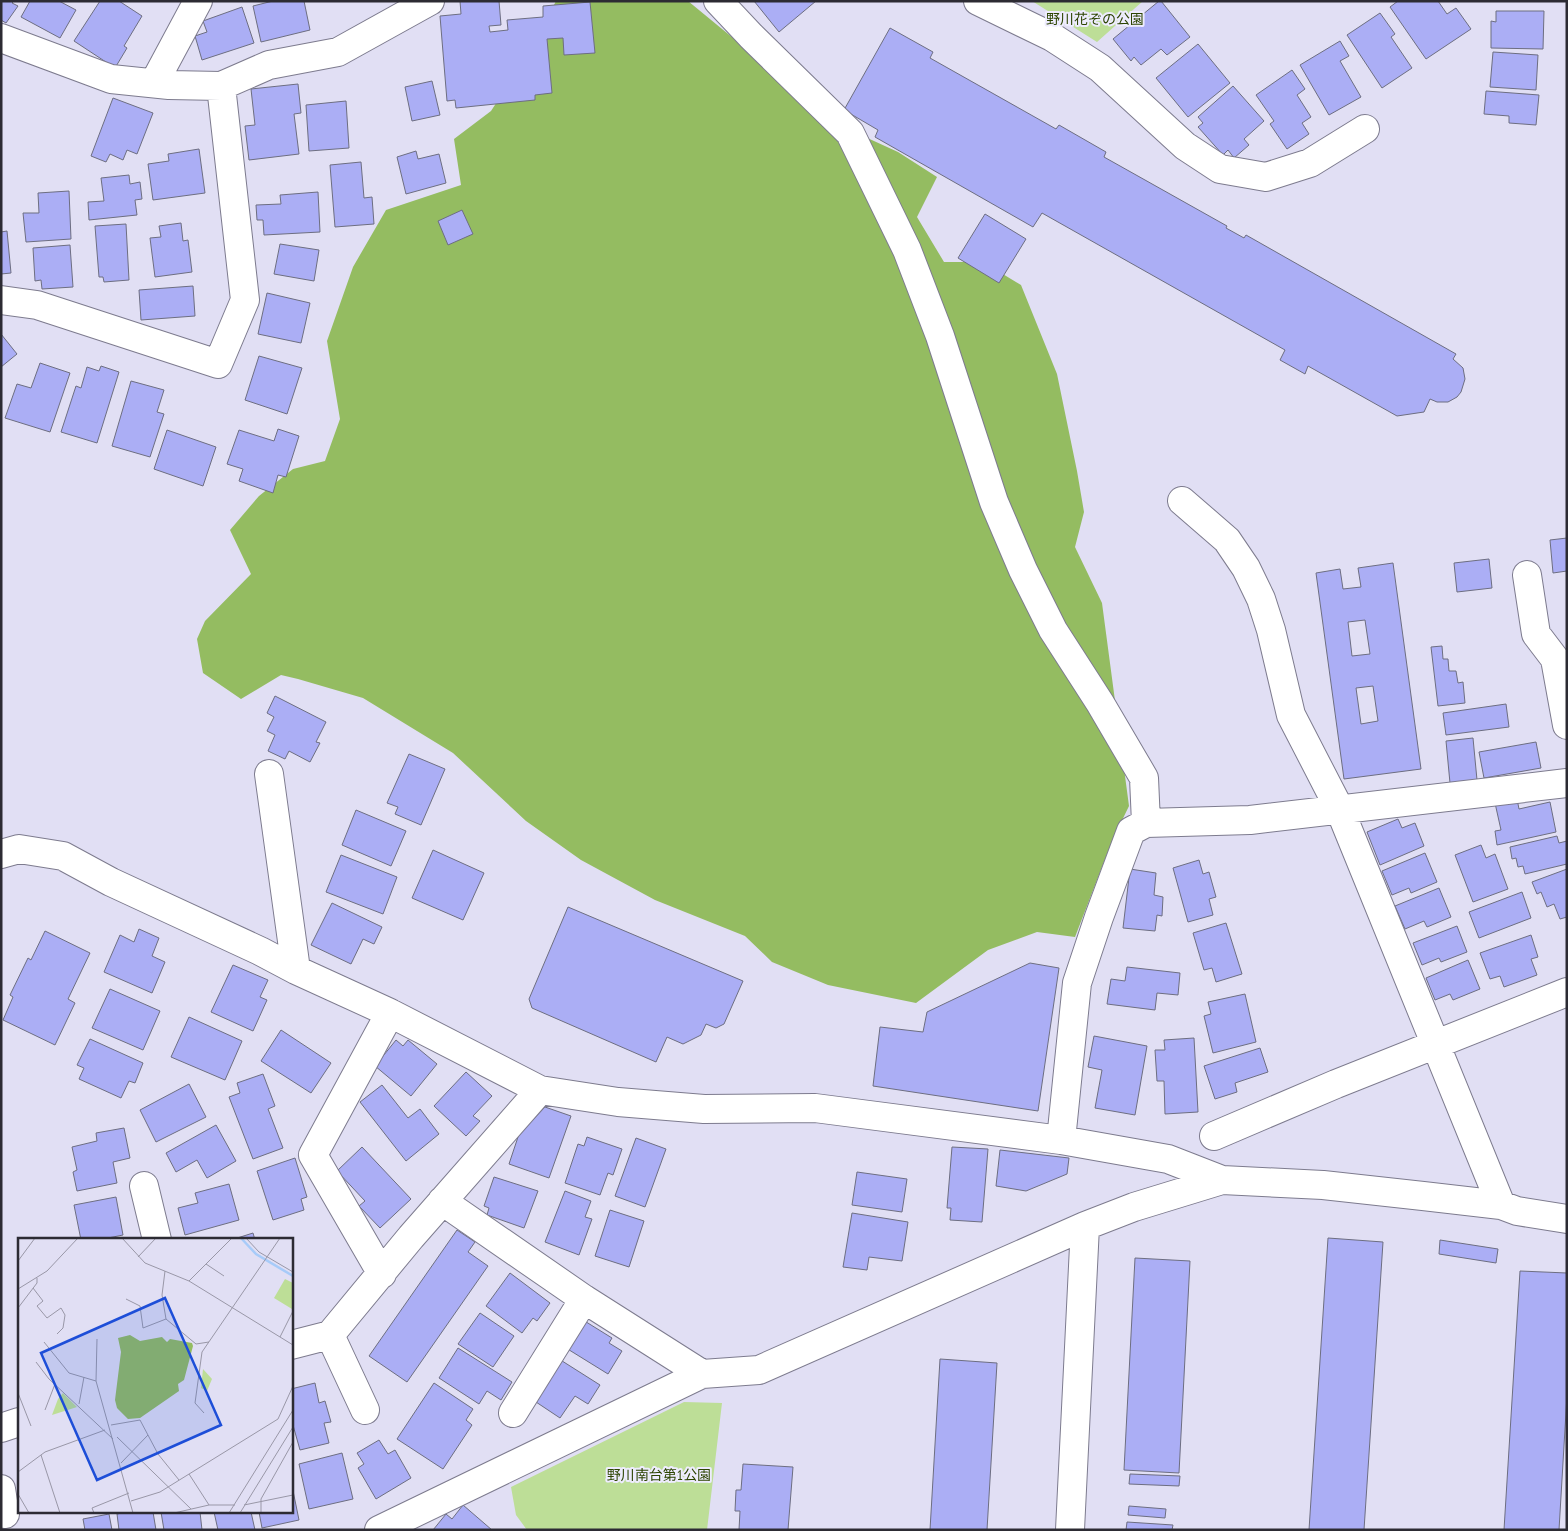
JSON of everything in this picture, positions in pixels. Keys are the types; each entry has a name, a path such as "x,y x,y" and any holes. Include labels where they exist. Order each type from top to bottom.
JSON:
{"street":[{"path":"154,84 198,1"},
{"path":"1,38 111,79 154,84 221,86 269,65 338,52 430,1"},
{"path":"718,1 850,133 907,250 940,336 994,502 1023,570 1053,630 1100,703 1144,778 1146,822"},
{"path":"978,1 1052,38 1100,68 1185,146 1220,169 1266,177 1310,163 1365,129"},
{"path":"1,300 37,305 218,364 245,300 221,86"},
{"path":"1182,501 1227,540 1246,568 1261,599 1272,630 1291,715 1340,810 1501,1205"},
{"path":"1527,575 1536,634 1555,659 1567,725"},
{"path":"269,774 296,970"},
{"path":"1061,1140 1078,983 1099,917 1131,831 1146,822 1250,820 1567,783"},
{"path":"1,854 19,849 63,856 111,882 390,1013 540,1090 618,1102 704,1109 815,1108 1061,1140 1168,1160 1222,1180 1323,1185 1501,1205 1517,1211 1567,1219"},
{"path":"1214,1136 1336,1084 1567,992"},
{"path":"382,1274 313,1155 390,1013"},
{"path":"292,1345 330,1335 442,1201 540,1090"},
{"path":"379,1530 702,1374 759,1370 1085,1226 1134,1207 1222,1180"},
{"path":"144,1186 157,1238"},
{"path":"442,1201 584,1299 702,1374"},
{"path":"1070,1530 1085,1226"},
{"path":"513,1413 584,1299"},
{"path":"330,1335 365,1410"},
{"path":"1,1428 18,1422"}],"green space":[{"path":"556,1 688,1 839,125 898,152 937,177 917,217 944,262 983,262 1021,285 1057,374 1084,512 1075,547 1102,603 1129,806 1112,841 1075,937 1037,932 988,950 916,1003 828,985 772,962 745,936 655,900 581,860 526,821 453,753 363,698 281,675 241,699 203,673 197,639 205,621 251,574 230,530 259,496 293,469 325,461 340,419 327,341 353,267 386,210 461,185 454,139 491,111 531,50"},
{"name":"野川花ぞの公園","path":"1032,1 1143,1 1097,42"},
{"name":"野川南台第1公園","path":"684,1402 722,1403 707,1530 527,1530 516,1515 511,1487"}],"building":[{"path":"1,1 14,1 12,3 18,6 6,23 1,20"},
{"path":"30,1 59,1 76,10 60,38 21,17"},
{"path":"100,1 119,1 142,16 124,46 127,48 115,68 74,41"},
{"path":"273,1 304,1 310,30 261,42 253,6"},
{"path":"460,1 499,1 501,25 489,26 490,32 508,30 507,20 543,17 543,6 590,2 595,53 564,55 563,38 547,39 552,93 535,95 535,100 456,108 455,100 447,101 440,16 461,14"},
{"path":"754,1 816,1 779,32"},
{"path":"1161,1 1190,37 1167,55 1161,49 1141,65 1134,57 1131,61 1113,39"},
{"path":"1398,1 1438,1 1447,14 1456,8 1471,29 1426,59 1390,7"},
{"path":"242,7 254,43 202,60 195,36 207,32 203,21"},
{"path":"1496,11 1544,11 1543,49 1491,48 1491,21 1496,22"},
{"path":"1380,13 1395,34 1391,37 1412,68 1382,88 1347,35"},
{"path":"890,28 933,52 930,58 1056,129 1059,125 1106,152 1104,157 1227,226 1226,228 1244,238 1246,235 1456,354 1453,359 1463,368 1465,379 1461,392 1457,397 1448,402 1437,402 1430,399 1424,412 1397,416 1308,366 1305,374 1280,360 1285,350 1042,213 1033,227 875,137 878,130 844,110"},
{"path":"1340,41 1349,56 1340,61 1361,97 1329,115 1300,65"},
{"path":"1198,44 1230,83 1188,117 1156,78"},
{"path":"1493,52 1538,55 1536,90 1490,87"},
{"path":"1292,70 1305,89 1297,95 1311,117 1302,123 1309,134 1287,149 1270,124 1274,121 1256,95"},
{"path":"432,81 440,115 412,121 405,87"},
{"path":"298,84 301,113 294,114 299,154 249,160 245,126 255,125 251,89"},
{"path":"1233,86 1264,121 1244,139 1249,145 1234,158 1228,150 1223,155 1198,127 1203,123 1198,117"},
{"path":"1486,91 1539,95 1536,125 1509,123 1509,116 1484,114"},
{"path":"113,98 153,113 137,154 127,150 123,160 110,154 106,162 91,156"},
{"path":"346,101 349,148 309,151 306,105"},
{"path":"199,149 205,193 153,200 148,164 169,161 168,154"},
{"path":"416,151 418,159 439,154 446,183 406,194 397,157"},
{"path":"361,162 364,198 372,197 374,224 335,227 330,165"},
{"path":"129,175 130,184 140,182 142,199 135,200 137,215 89,220 88,202 104,201 101,178"},
{"path":"69,191 71,239 26,242 23,213 39,213 38,193"},
{"path":"318,192 320,232 264,235 263,220 257,220 256,205 281,204 280,195"},
{"path":"462,210 473,234 448,245 438,221"},
{"path":"985,214 1026,239 999,283 958,258"},
{"path":"181,223 183,241 188,240 192,272 155,277 150,238 161,237 159,226"},
{"path":"126,224 129,280 104,282 103,277 99,277 95,226"},
{"path":"7,231 11,273 1,274 1,232"},
{"path":"280,244 319,250 314,281 274,274"},
{"path":"70,245 73,287 42,289 41,280 35,281 33,248"},
{"path":"193,286 195,316 141,320 139,290"},
{"path":"267,293 310,303 301,343 258,334"},
{"path":"1,334 17,354 1,367"},
{"path":"259,356 302,368 287,414 245,400"},
{"path":"40,363 70,373 50,432 5,418 17,384 31,388"},
{"path":"101,366 119,372 97,443 61,432 76,386 81,388 87,367 99,371"},
{"path":"131,381 164,390 157,412 164,414 150,457 112,446"},
{"path":"278,429 299,436 286,477 278,475 273,493 239,481 243,469 227,464 239,430 274,441"},
{"path":"167,430 216,447 203,486 154,469"},
{"path":"1567,538 1567,571 1553,573 1550,540"},
{"path":"1489,559 1492,588 1457,592 1454,563"},
{"path":"1393,563 1421,769 1344,779 1316,573 1340,569 1343,589 1361,587 1358,568","holes":["1365,620 1370,654 1352,656 1348,622","1373,686 1378,721 1361,724 1356,688"]},
{"path":"1442,646 1443,659 1448,659 1449,671 1456,671 1458,683 1463,682 1465,703 1438,706 1431,647"},
{"path":"275,696 326,722 316,742 320,743 310,762 289,751 285,759 268,751 275,735 267,731 274,717 267,713"},
{"path":"1506,704 1509,727 1446,735 1443,713"},
{"path":"1473,738 1477,780 1450,783 1446,741"},
{"path":"1536,742 1541,768 1484,778 1479,752"},
{"path":"409,754 445,769 421,825 395,814 398,807 387,803"},
{"path":"1517,799 1519,809 1550,802 1556,832 1497,845 1495,831 1501,830 1495,803"},
{"path":"356,810 406,831 391,866 342,845"},
{"path":"1398,819 1402,828 1415,823 1424,846 1380,865 1367,832"},
{"path":"1557,836 1559,843 1567,841 1567,864 1525,874 1523,866 1518,867 1516,858 1512,859 1510,847"},
{"path":"1481,845 1486,858 1495,854 1508,889 1473,902 1455,855"},
{"path":"433,850 484,873 463,920 412,898"},
{"path":"1425,853 1437,882 1411,893 1409,888 1392,895 1382,871"},
{"path":"341,855 397,877 383,914 326,892"},
{"path":"1199,860 1203,874 1209,872 1216,897 1209,899 1213,915 1188,922 1173,868"},
{"path":"1130,869 1156,873 1154,895 1163,897 1162,916 1157,915 1155,931 1123,928"},
{"path":"1567,869 1567,917 1560,919 1554,904 1547,907 1541,892 1537,894 1532,882"},
{"path":"1439,888 1451,917 1427,927 1424,921 1405,929 1395,906"},
{"path":"1522,892 1531,918 1479,938 1469,912"},
{"path":"332,903 382,927 374,944 363,939 351,964 311,945"},
{"path":"568,907 743,981 724,1024 716,1028 706,1024 701,1035 683,1044 667,1037 656,1062 532,1008 529,999"},
{"path":"1226,923 1242,974 1216,982 1212,968 1204,970 1193,933"},
{"path":"1457,926 1467,952 1441,962 1439,958 1422,965 1413,943"},
{"path":"139,929 159,938 152,956 165,962 152,993 104,972 120,935 134,942"},
{"path":"45,931 90,953 68,999 75,1003 55,1045 3,1020 13,997 10,995 28,958 31,960"},
{"path":"1531,935 1538,957 1531,959 1537,975 1504,987 1500,976 1490,979 1480,953"},
{"path":"1468,960 1480,989 1453,1000 1450,994 1435,1000 1426,978"},
{"path":"1030,963 1059,968 1038,1111 873,1086 880,1027 923,1032 927,1012"},
{"path":"233,965 268,980 260,997 267,1000 253,1031 211,1012"},
{"path":"1127,967 1180,973 1178,995 1157,993 1155,1010 1107,1004 1111,979 1125,981"},
{"path":"110,989 160,1011 143,1050 92,1028"},
{"path":"1245,994 1256,1042 1213,1053 1204,1016 1211,1014 1208,1002"},
{"path":"189,1017 242,1041 225,1080 171,1057"},
{"path":"281,1030 331,1063 311,1093 261,1061"},
{"path":"1094,1036 1147,1046 1135,1115 1095,1108 1102,1070 1088,1067"},
{"path":"1194,1038 1198,1112 1165,1114 1164,1081 1157,1081 1155,1050 1165,1050 1164,1040"},
{"path":"90,1039 143,1063 135,1083 129,1081 121,1098 79,1079 84,1068 77,1065"},
{"path":"396,1040 403,1046 408,1040 437,1064 411,1096 375,1066"},
{"path":"1260,1048 1268,1072 1235,1083 1237,1092 1215,1099 1204,1066"},
{"path":"466,1072 492,1096 473,1116 480,1121 466,1136 434,1106"},
{"path":"263,1074 275,1106 268,1109 283,1148 253,1159 229,1097 240,1093 237,1083"},
{"path":"189,1084 206,1117 156,1142 140,1110"},
{"path":"382,1085 408,1118 420,1109 439,1134 406,1161 360,1102"},
{"path":"545,1107 571,1116 549,1178 509,1164 519,1134"},
{"path":"216,1125 236,1161 207,1178 197,1160 176,1172 166,1153"},
{"path":"124,1128 130,1158 113,1162 117,1183 77,1191 73,1172 77,1170 72,1147 97,1141 96,1133"},
{"path":"587,1137 622,1149 613,1175 608,1173 600,1195 565,1183 578,1144 584,1146"},
{"path":"636,1138 666,1149 645,1207 615,1196"},
{"path":"362,1147 411,1199 380,1228 359,1206 365,1201 337,1171"},
{"path":"952,1147 988,1149 982,1222 950,1220 951,1208 947,1208"},
{"path":"1000,1150 1069,1158 1067,1174 1026,1191 996,1186"},
{"path":"295,1158 307,1197 301,1199 304,1210 273,1220 257,1171"},
{"path":"857,1172 907,1179 902,1212 852,1205"},
{"path":"494,1177 538,1191 524,1228 487,1215 489,1208 484,1206"},
{"path":"229,1184 239,1220 185,1235 178,1208 198,1203 195,1193"},
{"path":"565,1191 591,1201 585,1217 592,1219 579,1255 545,1242"},
{"path":"116,1197 123,1235 108,1238 81,1238 74,1205"},
{"path":"610,1210 644,1221 629,1267 595,1256"},
{"path":"852,1213 908,1222 902,1261 869,1257 867,1270 843,1267"},
{"path":"457,1230 475,1242 468,1252 488,1266 407,1382 369,1356"},
{"path":"253,1233 254,1238 237,1238"},
{"path":"1328,1238 1383,1242 1364,1530 1309,1530"},
{"path":"1440,1240 1498,1249 1496,1263 1439,1254"},
{"path":"1135,1258 1190,1261 1179,1473 1124,1470"},
{"path":"1520,1271 1567,1273 1567,1395 1559,1530 1504,1530"},
{"path":"510,1273 550,1303 537,1321 533,1318 522,1333 486,1306"},
{"path":"480,1313 514,1336 493,1367 458,1344"},
{"path":"583,1320 612,1338 609,1343 622,1351 608,1374 566,1348"},
{"path":"458,1348 512,1382 501,1400 487,1391 479,1404 439,1378"},
{"path":"559,1359 600,1385 588,1404 575,1396 560,1418 533,1400"},
{"path":"940,1359 997,1363 987,1530 930,1530"},
{"path":"315,1383 319,1403 325,1401 331,1422 324,1423 329,1443 300,1450 292,1422 292,1389"},
{"path":"434,1383 473,1409 466,1420 472,1425 443,1469 397,1439"},
{"path":"379,1440 388,1454 395,1450 411,1478 376,1499 358,1468 364,1464 357,1453"},
{"path":"342,1453 353,1499 309,1509 299,1464"},
{"path":"743,1464 793,1467 788,1530 739,1530 740,1511 735,1511 736,1490 741,1490"},
{"path":"1130,1474 1180,1476 1179,1486 1129,1484"},
{"path":"292,1486 299,1520 262,1528 259,1514 292,1514"},
{"path":"463,1505 492,1530 433,1530 446,1514 452,1519"},
{"path":"1129,1506 1166,1509 1165,1518 1128,1515"},
{"path":"109,1514 112,1530 85,1530 83,1519"},
{"path":"117,1514 153,1514 156,1530 119,1530"},
{"path":"161,1514 200,1514 202,1530 164,1530"},
{"path":"214,1514 251,1514 255,1530 218,1530"},
{"path":"1127,1522 1173,1525 1172,1530 1126,1530"}]}
